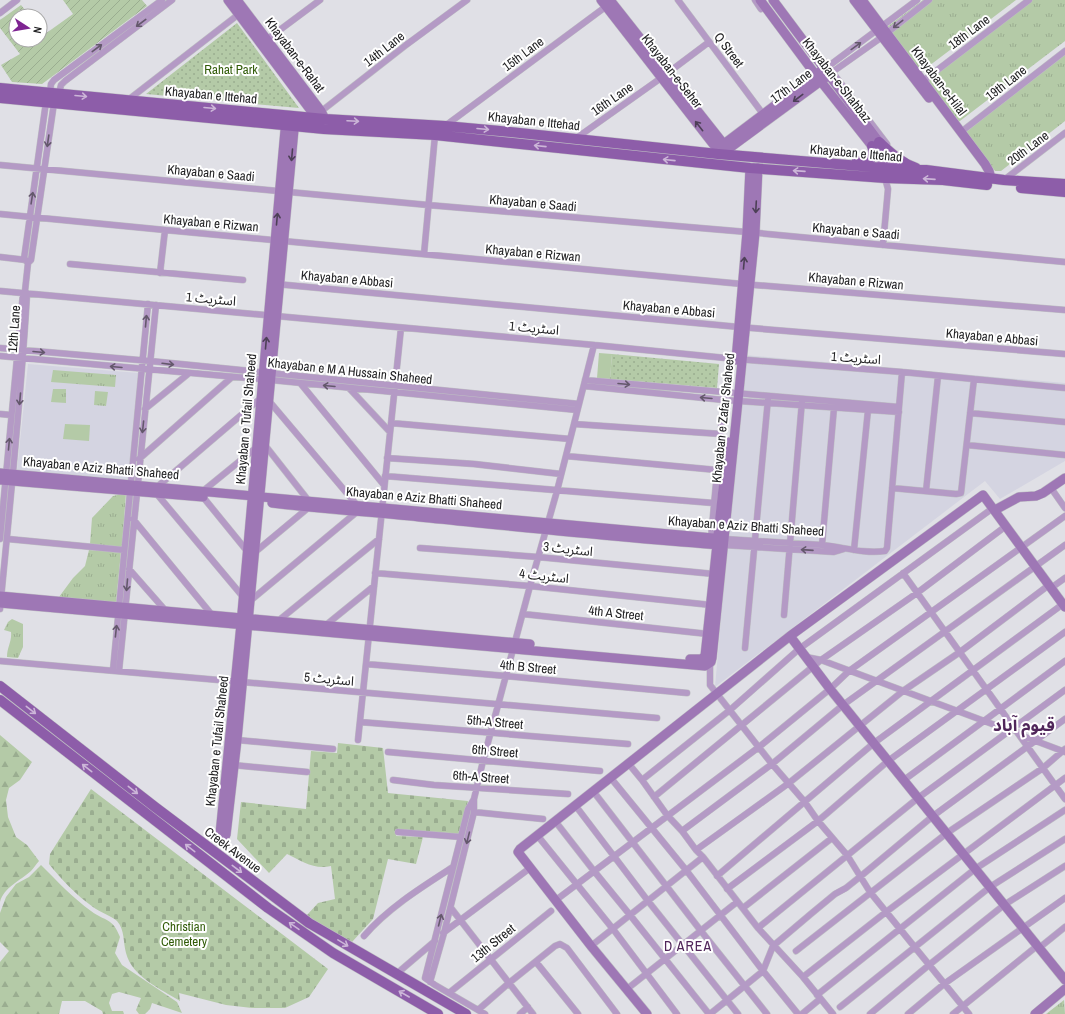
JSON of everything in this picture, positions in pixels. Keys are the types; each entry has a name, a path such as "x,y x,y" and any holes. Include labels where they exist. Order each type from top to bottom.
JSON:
{"main road":[{"name":"Khayaban e Ittehad","path":"0,88 52,98 291,121 320,120 445,126 575,139 724,150 892,170 943,180 1065,192"},
{"name":"Khayaban e Ittehad","path":"0,98 128,100 291,121"},
{"name":"Khayaban e Ittehad","path":"320,120 435,135 754,168 892,170"},
{"path":"842,165 849,160 866,162 871,159 875,147"},
{"path":"875,147 892,170 907,165 926,170 987,178 1065,184"},
{"name":"Creek Avenue","path":"0,686 155,807 309,923 466,1014"},
{"name":"Creek Avenue","path":"0,700 268,908 333,953 438,1014"}],"street":[{"path":"0,13 17,0"},
{"name":"12th Lane","path":"28,262 37,217 44,168 52,98 51,84 54,80 162,0"},
{"name":"12th Lane","path":"0,601 8,539 6,477 21,350 28,262 29,216 36,168 52,98 65,81 172,0"},
{"path":"228,0 264,42 320,120"},
{"name":"Khayaban-e-Rahat","path":"237,0 264,42"},
{"path":"264,42 320,0"},
{"name":"14th Lane","path":"320,120 406,45 467,0"},
{"name":"Q Street","path":"678,0 763,114"},
{"path":"754,0 816,79"},
{"name":"Khayaban-e-Shahbaz","path":"760,0 816,79 875,147 892,170"},
{"name":"Khayaban-e-Shahbaz","path":"773,0 829,71 875,147"},
{"path":"778,0 829,71 892,170 888,188 883,245"},
{"path":"854,0 882,32 978,163 987,178"},
{"name":"Khayaban-e-Hilal","path":"862,0 882,32 923,81 987,167 987,178"},
{"name":"17th Lane","path":"882,32 917,0"},
{"name":"17th Lane","path":"724,150 724,143 763,114 829,71 929,0"},
{"name":"18th Lane","path":"923,81 1029,0"},
{"name":"Khayaban-e-Seher","path":"609,2 713,144 724,150"},
{"name":"15th Lane","path":"445,126 609,2"},
{"path":"128,100 239,14"},
{"name":"16th Lane","path":"575,139 709,42"},
{"name":"19th Lane","path":"961,132 1065,51"},
{"name":"17th Lane","path":"724,150 816,79"},
{"name":"Khayaban e Tufail Shaheed","path":"239,682 237,740 226,835 223,836 220,834 239,682 291,121"},
{"name":"20th Lane","path":"1004,180 1065,133"},
{"path":"424,254 435,135"},
{"name":"Khayaban e Saadi","path":"0,165 1065,262"},
{"name":"Khayaban e Zafar Shaheed","path":"719,541 731,397 739,357 742,329 751,233 754,168"},
{"path":"888,188 892,170"},
{"name":"Khayaban e Rizwan","path":"0,214 746,284 1065,310"},
{"path":"160,273 165,230"},
{"path":"0,257 28,262"},
{"path":"70,264 243,280"},
{"name":"Khayaban e Abbasi","path":"276,285 742,329 1065,354"},
{"name":"اسٹریٹ 1","path":"0,291 25,292 401,328 739,357 1065,388"},
{"path":"122,610 129,569 134,519 133,488 148,304"},
{"path":"116,670 122,610 124,550 133,488 139,459 156,305"},
{"path":"358,740 401,328"},
{"path":"430,982 444,933 474,812 474,799 483,761 557,491 594,345"},
{"name":"Khayaban e M A Hussain Shaheed","path":"0,348 150,361 267,377 578,407"},
{"name":"Khayaban e M A Hussain Shaheed","path":"0,356 188,374 232,377 267,377 301,384 349,388 394,389"},
{"name":"12th Lane","path":"0,538 11,415 20,358"},
{"path":"902,372 892,488 956,494 961,493 974,379"},
{"path":"145,409 188,374"},
{"path":"926,491 938,376"},
{"path":"139,459 232,377"},
{"path":"301,384 384,485"},
{"path":"584,384 899,410"},
{"path":"349,388 390,432"},
{"path":"0,601 122,610 706,662 712,658 719,541 713,503 721,434 731,397"},
{"path":"265,399 357,508 247,600 157,490 265,399"},
{"path":"745,648 768,399"},
{"path":"802,402 834,408 899,410"},
{"path":"784,615 802,402"},
{"path":"822,545 834,408"},
{"path":"854,550 868,410"},
{"path":"970,413 1065,422"},
{"path":"0,414 11,415"},
{"path":"391,423 570,439"},
{"path":"574,424 721,434"},
{"path":"260,445 308,504 250,552 203,494 260,445"},
{"path":"967,445 1065,455"},
{"path":"566,456 717,470"},
{"path":"387,458 474,464 561,474"},
{"path":"385,476 713,503"},
{"name":"Khayaban e Aziz Bhatti Shaheed","path":"6,477 256,498 719,541 755,547 822,545 835,546 845,549 883,552 887,548 892,488"},
{"path":"642,780 903,573 994,509 1019,497 1036,496 1065,478"},
{"path":"1051,488 1065,508"},
{"path":"647,1014 591,946 518,852 610,777 790,636 983,495 1064,605 874,743 717,876"},
{"path":"556,900 759,747 830,689 849,671 1065,516"},
{"path":"134,519 212,615"},
{"path":"654,797 812,666 917,593 1006,526"},
{"path":"8,539 124,550"},
{"path":"278,620 379,539"},
{"name":"Khayaban e Aziz Bhatti Shaheed","path":"719,541 756,540 834,552 845,549"},
{"path":"719,541 705,656 710,685 772,764 847,855 870,892 969,1014"},
{"path":"682,831 772,764 843,705 1065,545"},
{"name":"اسٹریٹ 3","path":"420,548 538,557 714,574"},
{"path":"129,569 165,610"},
{"name":"اسٹریٹ 4","path":"375,573 530,586 711,604"},
{"path":"903,573 1001,708 1012,729"},
{"path":"696,850 789,783 903,691 1065,578"},
{"path":"326,625 374,586"},
{"path":"122,610 165,610 212,615 245,621 278,620 326,625 369,632"},
{"name":"4th A Street","path":"523,614 708,634"},
{"path":"727,889 818,821 888,761 1065,632"},
{"path":"790,636 830,689 1065,980"},
{"path":"796,951 947,833 1043,768 1064,750 1019,734 1012,729 956,711 802,653"},
{"name":"اسٹریٹ 5","path":"0,661 657,718"},
{"path":"904,780 1065,661"},
{"name":"4th B Street","path":"366,664 687,693"},
{"path":"758,928 918,798 1065,690"},
{"path":"555,821 594,872 710,1014 763,972 773,946 933,816 1065,719"},
{"name":"5th-A Street","path":"360,722 628,744"},
{"path":"1019,734 1065,799"},
{"path":"237,740 333,749"},
{"name":"6th Street","path":"388,752 600,771"},
{"path":"628,763 642,780 667,816 682,831 758,928 803,977 833,1014"},
{"path":"233,765 307,772"},
{"path":"610,777 686,870 763,972 798,1014"},
{"path":"803,977 886,912 1065,778"},
{"name":"6th-A Street","path":"393,780 477,788 568,794"},
{"path":"593,791 701,931 768,1014"},
{"path":"474,799 468,809 425,976 426,980 485,1014"},
{"path":"575,805 613,857 738,1014"},
{"path":"802,1014 819,997 899,928 975,869 1065,810"},
{"path":"474,812 543,818"},
{"path":"398,832 461,837"},
{"path":"537,835 613,929 677,1014"},
{"path":"743,908 832,838"},
{"path":"840,1007 990,887 1065,839"},
{"path":"591,946 703,857"},
{"path":"870,1014 1004,905 1065,866"},
{"path":"364,936 373,925 392,909 434,879 454,867"},
{"path":"401,970 460,920 530,868"},
{"path":"908,1014 944,984 1065,898"},
{"path":"627,989 737,902"},
{"path":"450,908 533,1014"},
{"name":"13th Street","path":"449,993 551,911"},
{"path":"953,1014 1065,927"},
{"path":"478,1010 509,983 555,946 560,944 567,948 617,1014"},
{"path":"536,962 578,1014"},
{"path":"1035,1014 1065,989"},
{"path":"520,1014 528,1007"}],"shaded area":[{"path":"744,355 1065,383 1065,461 1000,499 985,481 715,687"},
{"path":"28,364 139,373 128,481 17,470"}],"green space":[{"path":"63,0 142,0 147,6 42,84 12,82 1,65 20,54 15,48 48,48 48,32 73,14"},
{"path":"923,0 1016,0 921,72 887,27"},
{"path":"1030,0 1065,0 1065,41 956,124 922,79"},
{"path":"8,14 8,38 0,28 0,20"},
{"name":"Rahat Park","path":"237,23 299,108 146,94"},
{"path":"1065,53 1065,121 1001,171 995,171 966,132"},
{"path":"599,353 612,354 610,379 597,378"},
{"path":"612,354 719,364 717,388 610,379"},
{"path":"53,370 116,375 115,387 51,382"},
{"path":"53,389 66,389 66,403 51,402"},
{"path":"95,391 108,392 106,406 94,405"},
{"path":"65,424 90,425 89,441 63,439"},
{"path":"126,493 122,547 90,544 92,518 113,496"},
{"path":"89,550 121,552 116,603 59,597 73,578 85,566"},
{"path":"12,619 23,624 23,647 18,658 7,657 11,632 4,630 8,622"},
{"path":"0,735 32,762 20,780 9,788 6,800 8,817 16,837 27,845 39,861 31,871 5,892 0,902"},
{"path":"338,743 383,748 388,793 468,801 459,835 397,831 396,836 423,837 416,864 388,859 373,919 352,942 334,935 307,915 318,903 335,899 331,866 314,866 287,854 269,873 237,839 241,802 306,809 311,751 337,753"},
{"name":"Christian Cemetery","path":"91,789 328,969 309,997 285,1008 252,1008 226,1005 179,993 180,1001 148,982 141,976 129,961 126,953 123,932 117,921 96,909 81,897 49,864 50,854"},
{"path":"41,865 84,906 114,926 120,937 115,953 122,965 177,1002 182,1013 152,1003 150,1009 145,1014 139,1014 136,1010 141,998 119,992 112,994 109,1003 112,1011 123,1011 124,1014 103,1014 102,1011 85,1001 62,1001 59,1014 0,1014 0,962 9,951 0,942 0,913 6,897 16,884 29,877"},
{"path":"1064,1000 1065,1014 1046,1014"}],"district":[{"name":"قیوم آباد","path":"1024,724"},
{"name":"D AREA","path":"688,946"}]}
